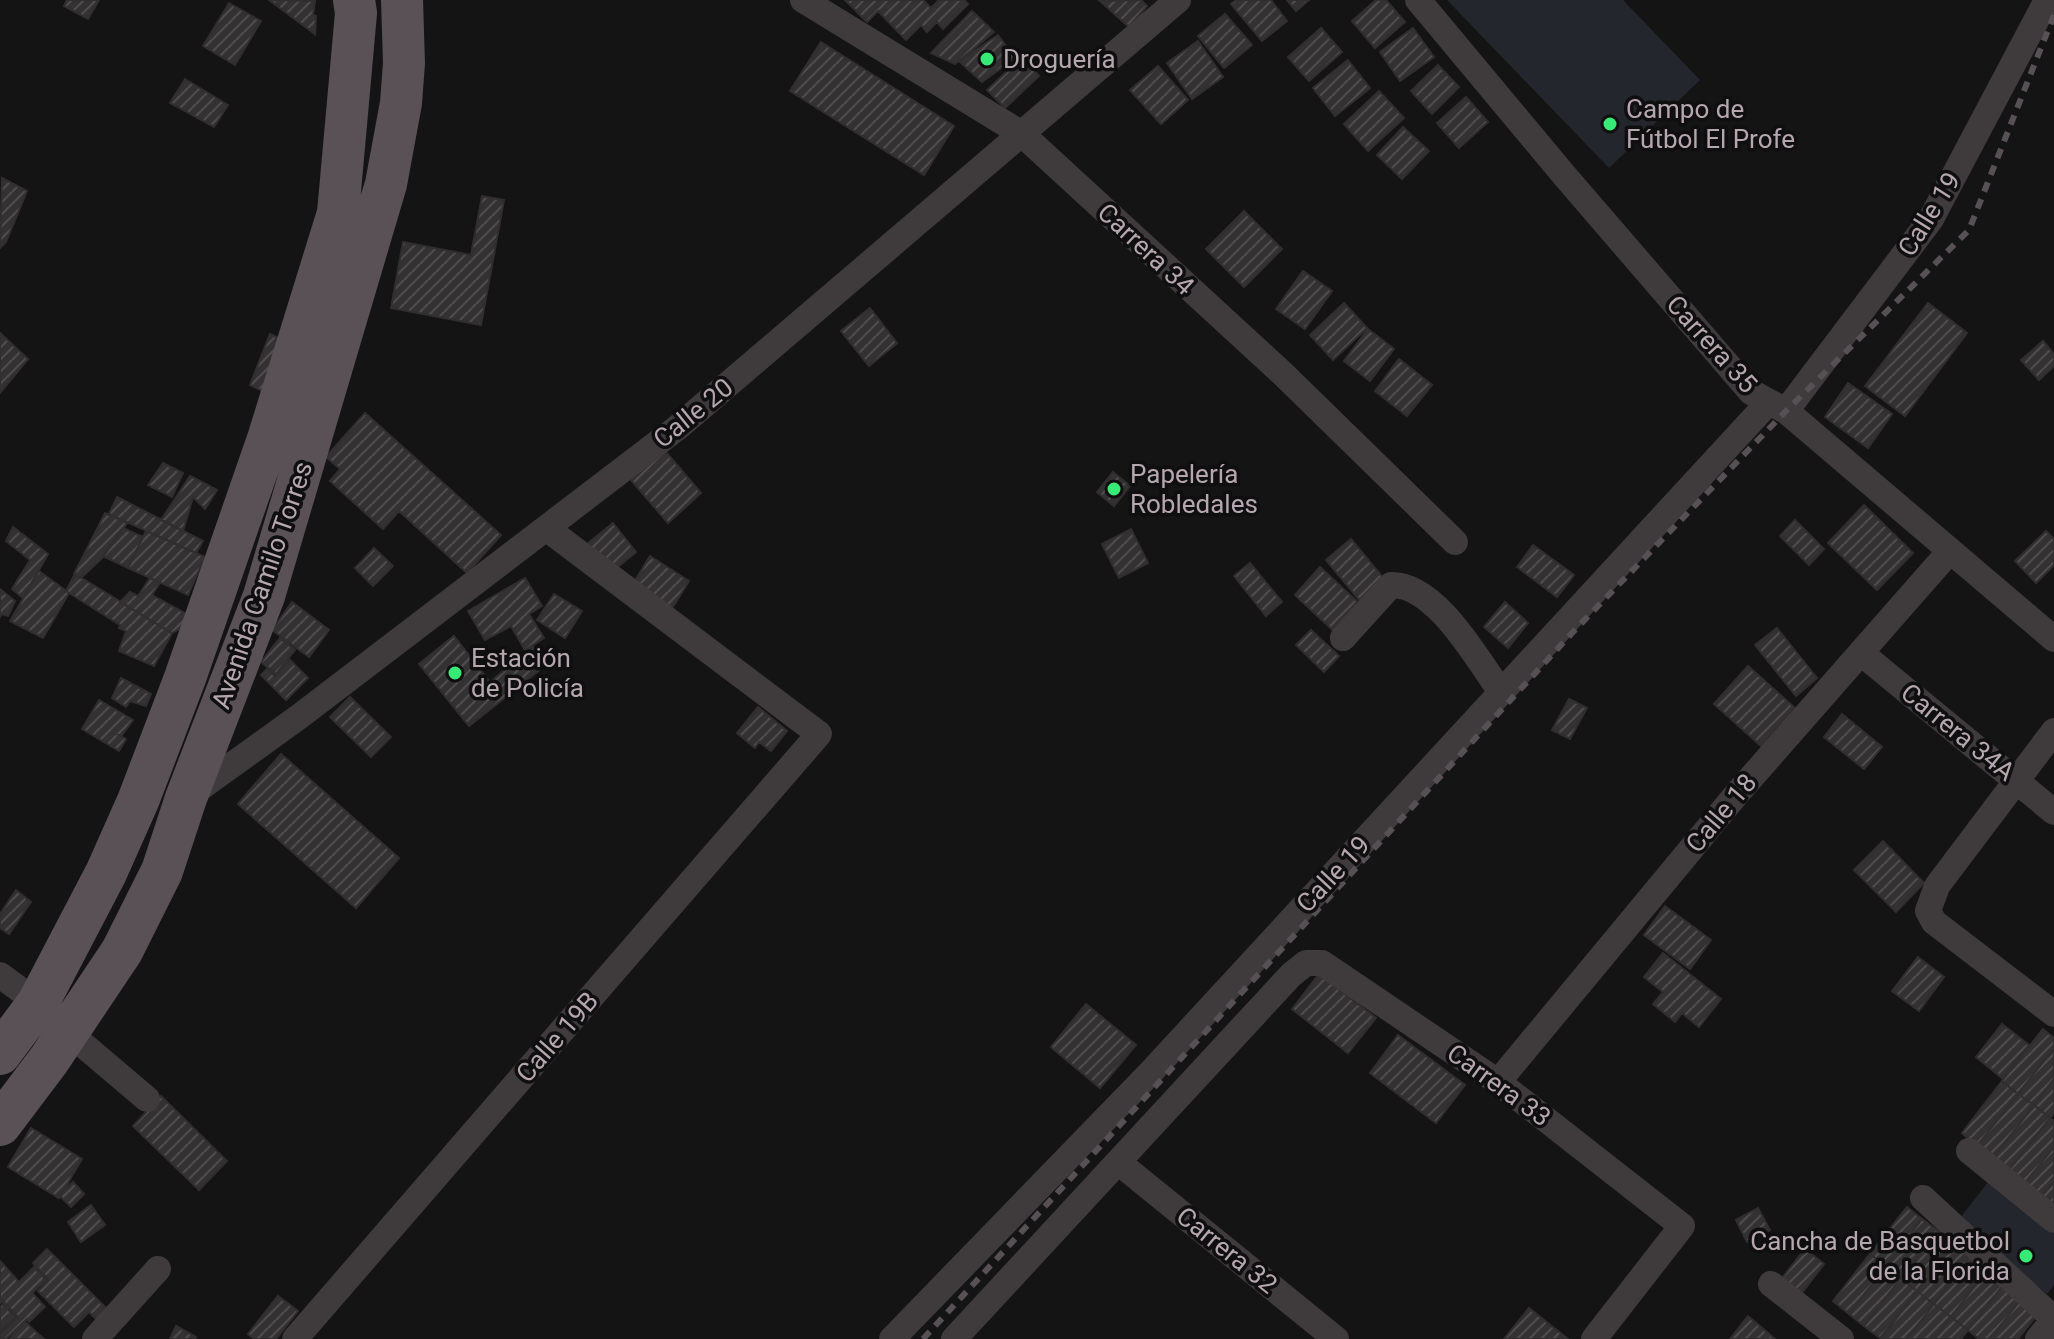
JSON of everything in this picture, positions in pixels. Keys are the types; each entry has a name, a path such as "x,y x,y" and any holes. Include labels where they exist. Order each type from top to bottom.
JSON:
{"main road":[{"name":"Avenida Camilo Torres","path":"0,1054 38,1003 106,873 138,801 185,678 272,424 338,213 356,13 354,0"},
{"name":"Avenida Camilo Torres","path":"0,1125 122,951 162,871 186,798 264,596 386,184 401,103 404,63 402,0"}],"street":[{"name":"Carrera 34","path":"803,0 1022,134 1282,373 1455,542"},
{"path":"836,0 852,14 853,19 848,27"},
{"name":"Calle 20","path":"186,798 300,716 677,428 1178,0"},
{"name":"Carrera 35","path":"1418,0 1751,392 1777,407 2054,639"},
{"name":"Calle 19","path":"892,1339 1151,1072 1501,692 1777,407 1931,219 2047,0"},
{"name":"Calle 19B","path":"295,1339 819,734 546,528"},
{"name":"Calle 18","path":"1498,1082 1735,796 1950,551"},
{"path":"1343,638 1391,585 1413,588 1455,627 1501,692"},
{"name":"Carrera 34A","path":"1861,653 2054,812"},
{"path":"2054,731 1937,886 1928,911 1934,922 2054,1014"},
{"name":"Carrera 33","path":"1118,1162 1291,975 1306,963 1322,963 1498,1082 1682,1226 1594,1339"},
{"path":"0,975 38,1003"},
{"path":"68,1032 147,1099"},
{"path":"1969,1151 2054,1220"},
{"path":"954,1339 1118,1162"},
{"name":"Carrera 32","path":"1118,1162 1336,1339"},
{"path":"1923,1198 2054,1319 2038,1339"},
{"path":"95,1339 158,1269"},
{"path":"1771,1284 1841,1339"}],"shaded area":[{"name":"Campo de Fútbol El Profe","path":"1447,0 1623,0 1700,80 1609,168"},
{"name":"Cancha de Basquetbol de la Florida","path":"1992,1177 2054,1227 2054,1285 2047,1294 1957,1222"}],"building":[{"path":"67,0 99,0 88,19 64,6"},
{"path":"269,0 315,1 315,34"},
{"path":"845,0 923,0 931,8 939,0 964,0 968,4 943,29 937,22 927,32 921,25 906,40 878,11 867,22"},
{"path":"1141,0 1147,6 1129,27 1100,1"},
{"path":"1236,0 1271,0 1287,21 1262,41 1231,4"},
{"path":"1287,0 1309,0 1296,11"},
{"path":"1376,0 1386,0 1405,22 1375,48 1352,21"},
{"path":"229,3 261,21 235,65 203,46"},
{"path":"972,11 994,32 955,64 931,53"},
{"path":"1225,14 1252,45 1224,68 1198,36"},
{"path":"1321,28 1342,52 1309,81 1288,57"},
{"path":"1413,28 1434,57 1400,81 1380,52"},
{"name":"Droguería","path":"998,35 1015,58 982,82 959,61"},
{"path":"1198,41 1223,77 1192,99 1167,63"},
{"path":"821,42 954,126 924,175 790,91"},
{"path":"1022,57 1039,76 1005,108 987,90"},
{"path":"1348,60 1370,88 1335,116 1313,88"},
{"path":"1438,65 1459,87 1432,114 1411,91"},
{"path":"1158,66 1188,100 1161,124 1130,90"},
{"path":"185,79 228,105 214,127 170,103"},
{"path":"1379,91 1404,118 1368,151 1344,124"},
{"path":"1466,97 1488,122 1459,148 1437,123"},
{"path":"1403,127 1429,151 1402,179 1377,155"},
{"path":"2,178 27,191 6,242 0,248"},
{"path":"482,196 504,200 481,325 391,308 403,242 471,255"},
{"path":"1244,211 1282,249 1244,287 1206,249"},
{"path":"1303,271 1332,291 1305,329 1276,309"},
{"path":"1344,303 1367,328 1333,360 1310,335"},
{"path":"1928,303 1967,333 1905,416 1865,386"},
{"path":"870,308 897,343 869,366 841,331"},
{"path":"1368,329 1394,349 1370,381 1344,361"},
{"path":"0,333 28,359 0,393"},
{"path":"270,334 292,345 272,396 250,385"},
{"path":"2043,341 2054,354 2054,366 2039,380 2021,360"},
{"path":"1399,359 1432,385 1407,416 1375,391"},
{"path":"1848,383 1892,414 1868,448 1825,417"},
{"path":"365,413 501,535 467,573 399,511 383,529 330,481 340,469 326,457"},
{"path":"665,451 701,493 668,523 631,480"},
{"path":"163,463 183,473 172,497 148,485"},
{"name":"Papelería Robledales","path":"1113,472 1130,486 1114,506 1097,492"},
{"path":"190,476 217,490 205,509 193,497 183,531 161,520"},
{"path":"117,497 203,541 196,553 109,514"},
{"path":"1864,505 1913,553 1877,590 1828,543"},
{"path":"105,513 127,523 103,557 81,578 74,574"},
{"path":"1795,520 1824,549 1809,565 1780,536"},
{"path":"613,523 636,552 610,573 586,545"},
{"path":"13,527 48,554 23,598 12,589 30,560 6,541"},
{"path":"123,528 143,537 128,568 103,556"},
{"path":"1131,529 1148,563 1119,578 1102,544"},
{"path":"146,531 205,557 188,595 128,568"},
{"path":"2046,531 2054,539 2054,565 2036,583 2015,561"},
{"path":"1351,539 1385,580 1360,601 1326,560"},
{"path":"1533,545 1574,575 1557,597 1517,567"},
{"path":"374,548 393,566 373,586 355,568"},
{"path":"650,556 689,581 671,610 632,586"},
{"path":"1250,563 1282,602 1266,616 1234,576"},
{"path":"1320,567 1363,607 1338,635 1295,595"},
{"path":"39,571 69,593 43,638 10,621"},
{"path":"75,574 172,633 154,666 119,651 126,631 66,591"},
{"path":"150,578 160,583 152,595 188,615 181,628 172,633 120,602 130,592 138,596"},
{"path":"525,578 542,606 529,614 544,638 525,650 511,626 485,640 468,611"},
{"path":"0,589 15,601 8,616 2,614 0,617"},
{"path":"554,594 582,611 565,638 537,620"},
{"path":"292,602 329,630 309,657 272,630"},
{"path":"1505,602 1528,623 1508,648 1484,627"},
{"path":"1777,628 1817,678 1796,696 1755,645"},
{"path":"1311,630 1339,656 1324,672 1296,645"},
{"name":"Estación de Policía","path":"454,636 490,682 533,647 547,664 469,726 419,664"},
{"path":"280,638 295,650 276,674 261,662"},
{"path":"290,660 308,678 286,700 261,675 267,669 275,676"},
{"path":"1748,666 1795,708 1761,746 1714,704"},
{"path":"121,678 151,694 146,706 130,701 126,707 112,698"},
{"path":"350,697 391,737 371,757 330,717"},
{"path":"1569,699 1587,708 1570,739 1552,730"},
{"path":"99,700 133,720 119,735 126,739 119,751 82,729"},
{"path":"758,707 787,731 771,751 759,742 755,748 737,733"},
{"path":"1842,714 1882,747 1864,769 1824,737"},
{"path":"281,754 399,858 356,908 238,804"},
{"path":"1883,841 1924,883 1896,912 1854,870"},
{"path":"16,890 31,902 9,934 0,928 0,914"},
{"path":"1665,906 1711,940 1690,969 1644,935"},
{"path":"1663,953 1721,999 1699,1027 1682,1013 1675,1022 1653,1004 1663,992 1644,977"},
{"path":"1918,957 1944,977 1919,1011 1892,991"},
{"path":"1319,974 1376,1018 1348,1053 1292,1009"},
{"path":"1086,1004 1136,1045 1100,1088 1051,1047"},
{"path":"2002,1024 2029,1045 2002,1078 1976,1057"},
{"path":"2043,1029 2054,1038 2054,1048 2018,1094 2002,1081"},
{"path":"1398,1035 1465,1085 1436,1123 1370,1073"},
{"path":"2054,1048 2054,1079 2034,1105 2018,1094"},
{"path":"2054,1079 2054,1113 2050,1118 2034,1105"},
{"path":"2002,1081 2018,1094 1977,1146 1962,1133"},
{"path":"2018,1094 2034,1105 1993,1158 1977,1146"},
{"path":"161,1096 227,1161 199,1190 133,1126"},
{"path":"2034,1105 2050,1118 2009,1170 1993,1158"},
{"path":"2050,1118 2054,1121 2054,1147 2025,1183 2009,1170"},
{"path":"31,1128 82,1159 59,1198 8,1167"},
{"path":"2054,1147 2054,1181 2042,1196 2025,1183"},
{"path":"2054,1181 2054,1206 2042,1196"},
{"path":"73,1182 84,1194 71,1207 59,1195"},
{"path":"91,1205 105,1225 81,1242 68,1222"},
{"path":"1907,1207 1922,1219 1886,1266 1870,1254"},
{"path":"1758,1208 1770,1230 1747,1242 1736,1220"},
{"path":"1922,1219 1938,1231 1901,1278 1886,1266"},
{"path":"1938,1231 1953,1244 1917,1291 1901,1278"},
{"path":"1953,1244 1970,1257 1934,1304 1917,1291"},
{"path":"47,1249 111,1313 100,1323 89,1312 74,1327 38,1291 49,1280 33,1263"},
{"path":"1805,1249 1824,1264 1801,1294 1782,1278"},
{"path":"1870,1254 1886,1266 1849,1314 1833,1301"},
{"path":"1970,1257 1987,1270 1951,1317 1934,1304"},
{"path":"0,1261 19,1282 34,1267 46,1280 32,1293 45,1307 6,1339 0,1339 0,1334 18,1317 3,1301 0,1303"},
{"path":"1886,1266 1901,1278 1864,1326 1849,1314"},
{"path":"1987,1270 2004,1284 1968,1330 1951,1317"},
{"path":"1901,1278 1917,1291 1880,1338 1864,1326"},
{"path":"2004,1284 2022,1298 1990,1339 1979,1339 1968,1330"},
{"path":"1917,1291 1934,1304 1907,1339 1881,1339"},
{"path":"278,1296 298,1311 276,1339 254,1339 248,1334"},
{"path":"2022,1298 2040,1311 2018,1339 1990,1339"},
{"path":"3,1304 15,1317 0,1331 0,1307"},
{"path":"1934,1304 1951,1317 1933,1339 1907,1339"},
{"path":"1529,1308 1568,1339 1504,1339"},
{"path":"1748,1316 1775,1339 1730,1339"},
{"path":"1951,1317 1968,1330 1961,1339 1933,1339"},
{"path":"25,1322 44,1339 10,1339"},
{"path":"176,1326 196,1337 195,1339 170,1339"}],"railway":[{"path":"923,1339 1573,632 1786,411 1969,230 2054,15"}],"place":[{"name":"Droguería","path":"987,59"},
{"name":"Campo de Fútbol El Profe","path":"1610,124"},
{"name":"Papelería Robledales","path":"1114,489"},
{"name":"Estación de Policía","path":"455,673"},
{"name":"Cancha de Basquetbol de la Florida","path":"2026,1256"}]}
